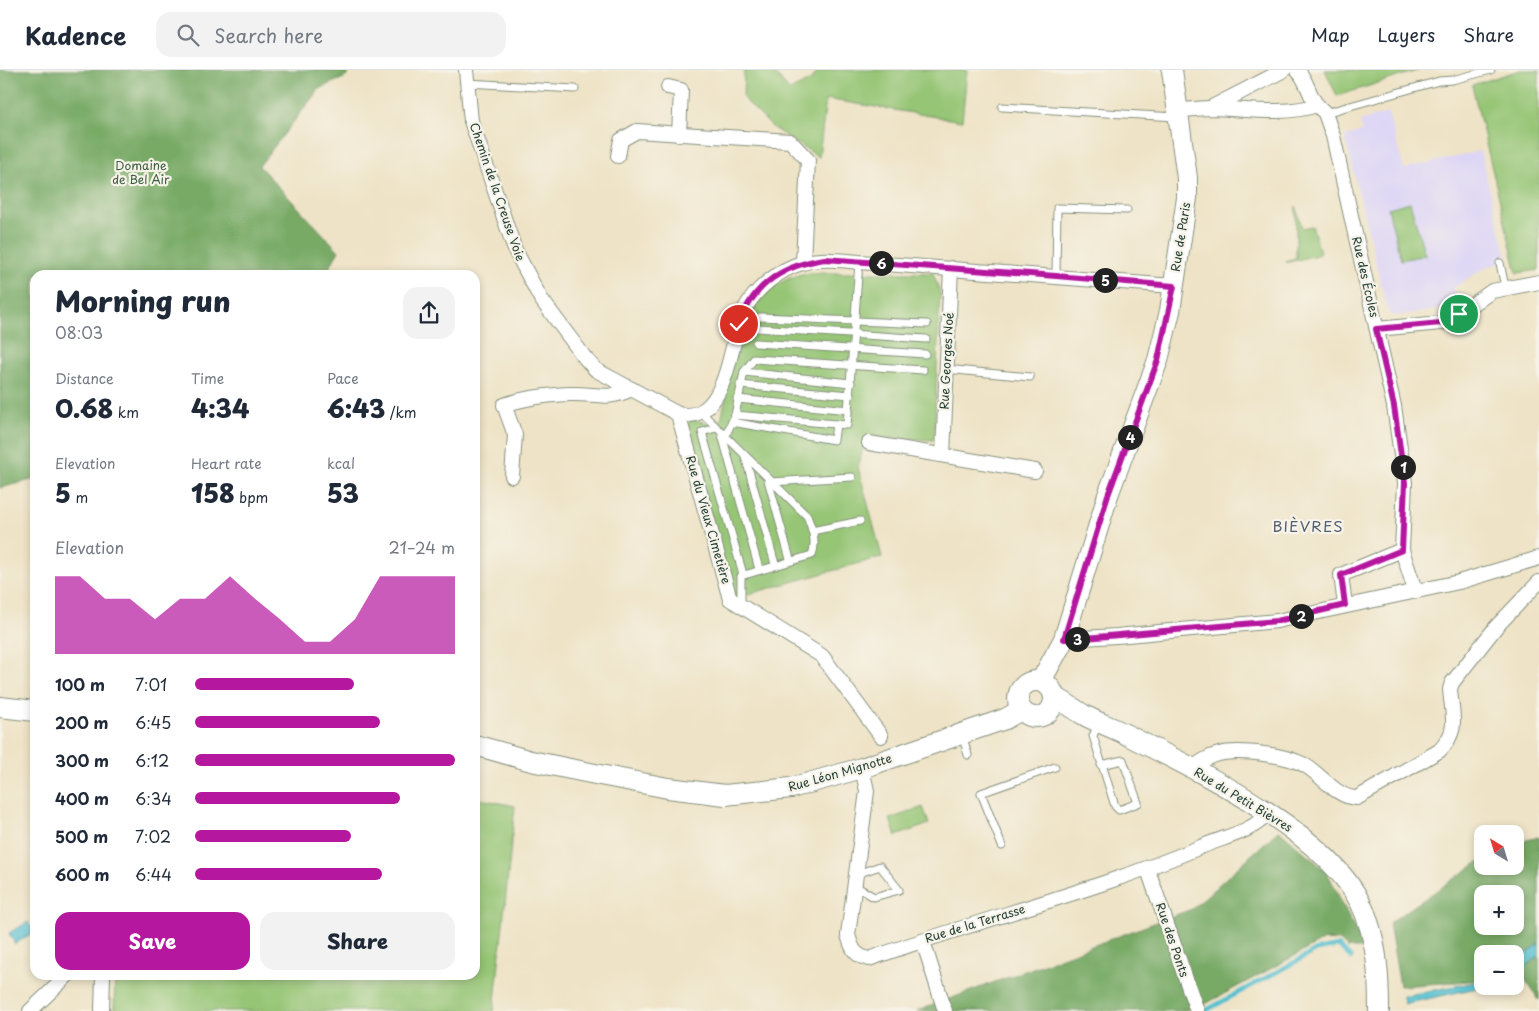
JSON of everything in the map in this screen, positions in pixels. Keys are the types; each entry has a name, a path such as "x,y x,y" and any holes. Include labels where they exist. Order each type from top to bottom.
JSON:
{"street":[{"name":"Rue de Paris","path":"1041,681 1064,639 1108,495 1158,360 1174,286 1187,198 1188,178 1172,70"},
{"path":"1210,108 1284,70"},
{"name":"Rue des Écoles","path":"1298,70 1309,95 1321,109 1333,136 1394,406 1405,483 1402,550"},
{"name":"Chemin de la Creuse Voie","path":"467,76 471,121 521,264 541,299 596,370 678,414"},
{"path":"668,87 681,90 679,135"},
{"path":"1178,114 1210,108 1265,111 1321,109"},
{"path":"618,156 621,140 636,131 790,141 808,160 803,262"},
{"path":"678,414 693,416 713,403 722,386 745,309 754,296 777,275 803,262 825,259 1174,286"},
{"name":"Rue Georges Noé","path":"943,455 945,369 952,268"},
{"path":"1376,329 1441,323 1459,314 1492,291 1504,287 1539,282"},
{"path":"512,476 515,435 504,405 513,402 571,394 616,396 632,389"},
{"name":"Rue du Vieux Cimetière","path":"678,414 730,599 741,604 822,656 882,736"},
{"path":"869,443 1035,471"},
{"path":"1345,605 1341,575 1402,550 1415,590"},
{"path":"1064,639 1277,621 1459,582 1539,558"},
{"path":"1193,769 1198,763 1218,754 1239,753 1290,759 1315,772 1346,798 1357,798 1439,751 1448,742 1454,733 1450,689 1452,683 1496,627 1539,582"},
{"path":"1031,681 1041,681 1050,686 1051,705 1033,717 1021,710 1018,699 1022,688 1031,681"},
{"name":"Rue du Petit Bièvres","path":"1051,705 1092,718 1193,769 1269,813 1306,840 1333,866 1360,902 1374,943 1379,1011"},
{"path":"0,707 30,710"},
{"name":"Rue Léon Mignotte","path":"480,746 531,761 600,775 668,788 725,795 791,788 862,768 1005,719 1021,710"},
{"name":"Rue de la Terrasse","path":"862,768 867,791 848,935 851,945 859,957 870,959 1148,870 1206,845 1243,833 1258,824 1269,813"},
{"name":"Rue des Ponts","path":"1148,870 1196,1007"},
{"path":"923,941 945,1011"},
{"path":"30,1011 63,980"},
{"path":"102,1011 103,980"}],"lane":[{"path":"1321,109 1440,80 1452,80 1491,70"},
{"path":"467,76 575,89"},
{"path":"1002,107 1178,114"},
{"path":"1056,276 1057,208 1128,210"},
{"path":"735,415 848,425 859,262"},
{"path":"1500,263 1504,287"},
{"path":"760,317 927,324"},
{"path":"757,328 926,339"},
{"path":"756,343 925,354"},
{"path":"759,569 723,435 735,415 744,372 754,359 923,370"},
{"path":"945,369 1030,377"},
{"path":"744,372 851,382"},
{"path":"740,385 850,396"},
{"path":"738,399 848,410"},
{"path":"701,412 807,516 812,531 814,549 812,555 774,564 743,574 739,578 741,604"},
{"path":"748,425 749,416"},
{"path":"763,427 764,417"},
{"path":"777,430 778,419"},
{"path":"791,432 792,420"},
{"path":"732,422 834,440 836,424"},
{"path":"805,435 807,422"},
{"path":"820,438 821,423"},
{"path":"716,428 702,432 743,574"},
{"path":"744,456 774,564"},
{"path":"770,480 852,477"},
{"path":"770,480 790,559"},
{"path":"812,531 860,520"},
{"path":"1092,718 1093,736 1102,765 1115,806 1119,810 1138,803 1123,760 1102,765"},
{"path":"962,734 968,755"},
{"path":"1002,846 981,794 1055,767"},
{"path":"880,866 899,890 874,897 856,880 880,866"}],"shaded area":[{"path":"1388,113 1404,169 1480,151 1508,262 1488,266 1453,288 1458,297 1442,309 1393,316 1388,312 1345,137 1362,131 1360,121"}],"green space":[{"name":"Domaine de Bel Air","path":"0,70 351,70 346,77 320,88 259,166 339,251 328,270 30,270 30,480 0,488"},
{"path":"744,70 772,70 790,91 811,80 819,70 967,70 962,121 826,99 819,157 773,128 743,98"},
{"path":"1325,70 1420,70 1337,96"},
{"path":"1520,70 1539,70 1539,270 1517,273 1472,85"},
{"path":"1410,202 1425,255 1401,260 1388,208"},
{"path":"1296,206 1302,228 1312,226 1320,252 1318,255 1288,262 1286,261 1296,258"},
{"path":"933,273 940,292 934,440 866,437 858,467 882,557 734,598 686,426 691,420 711,423 721,420 735,355 751,313 764,296 781,283 802,274"},
{"path":"480,799 515,806 494,1011 114,1011 115,980 480,980"},
{"path":"923,807 929,824 896,836 890,819"},
{"path":"1279,830 1327,872 1364,948 1347,948 1340,941 1324,940 1207,1003 1182,1011 917,1011 1192,909"},
{"path":"1539,837 1539,944 1524,956 1524,945 1474,945 1474,981 1400,986 1389,923 1474,865 1474,875 1524,875 1524,841"},
{"path":"1539,956 1539,1000 1524,978 1524,969"}],"water":[{"path":"28,922 30,925 30,935 15,944 9,933"},
{"path":"1539,944 1539,956 1524,968 1524,956"},
{"path":"1474,983 1474,989 1404,1004 1403,996"}],"waterway":[{"path":"1205,1011 1317,950 1339,946 1351,958"}],"district":[{"name":"BIÈVRES","path":"1308,527"}],"route":[{"path":"739,324 745,309 754,296 777,275 803,262 825,259 1174,286 1164,340 1158,360 1139,416 1108,495 1064,639 1074,639 1277,621 1345,605 1341,575 1402,550 1405,483 1394,406 1376,329 1441,323 1459,314"}]}
